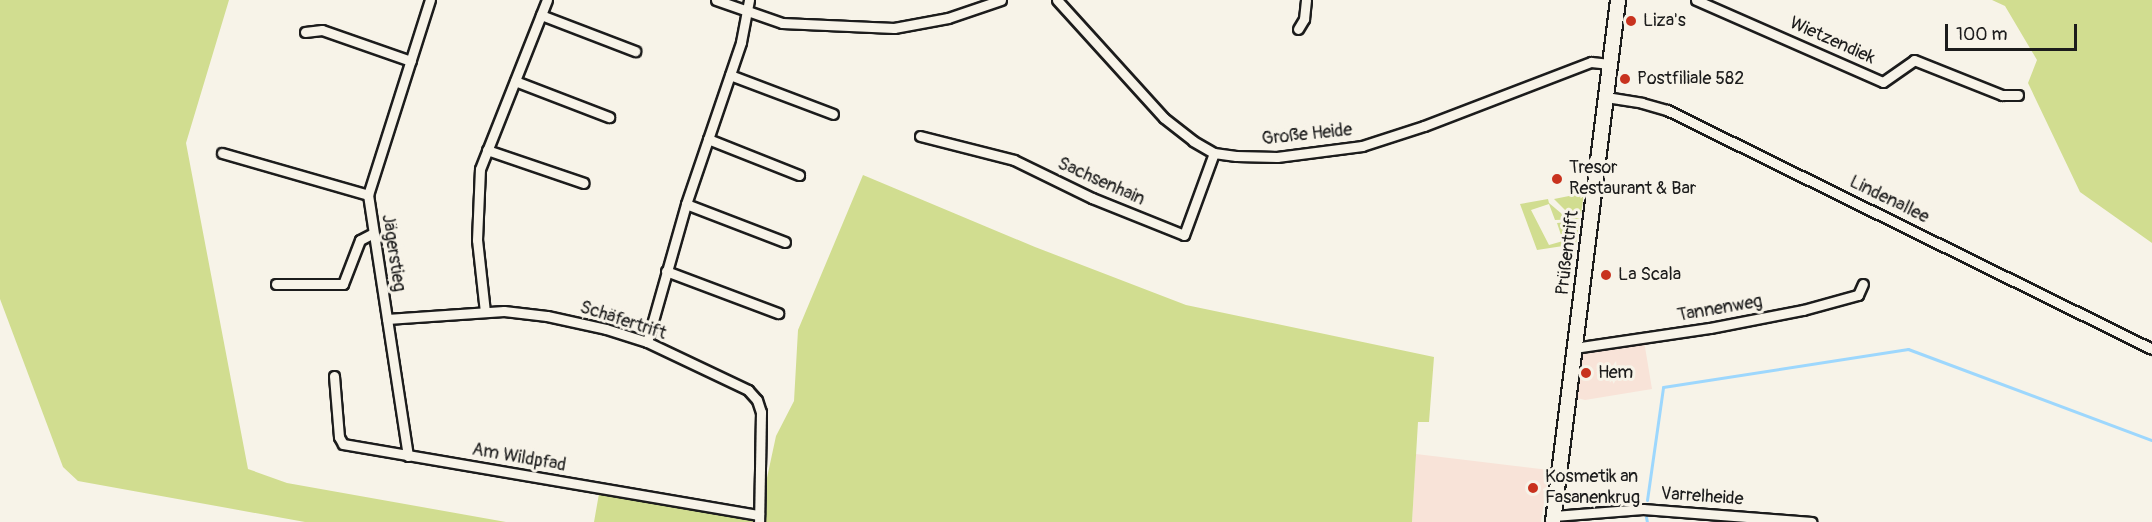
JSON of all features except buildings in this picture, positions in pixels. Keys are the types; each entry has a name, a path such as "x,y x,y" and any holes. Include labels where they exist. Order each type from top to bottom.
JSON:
{"main road":[{"name":"Prüßentrift","path":"1554,519 1618,0"}],"street":[{"name":"Jägerstieg","path":"408,456 372,234 368,195 430,0"},
{"path":"485,312 478,266 476,213 480,169 547,0"},
{"path":"716,0 791,24 894,28 948,18 1001,0"},
{"path":"647,342 686,204 741,42 749,0"},
{"name":"Große Heide","path":"1057,0 1164,118 1193,141 1214,153 1254,158 1362,146 1424,126 1591,62 1610,63"},
{"path":"1298,29 1304,19 1306,0"},
{"name":"Wietzendiek","path":"1696,0 1883,82 1914,60 2002,95 2018,95"},
{"path":"541,15 635,51"},
{"path":"305,32 322,30 411,61"},
{"path":"730,75 833,114"},
{"path":"515,81 609,117"},
{"name":"Lindenallee","path":"1605,98 1667,110 2152,349"},
{"name":"Sachsenhain","path":"920,136 1014,160 1092,198 1184,235 1214,153"},
{"path":"708,140 799,175"},
{"path":"487,150 584,183"},
{"path":"222,153 368,195"},
{"path":"686,204 785,242"},
{"path":"276,284 343,284 360,240 372,234"},
{"path":"666,271 778,313"},
{"name":"Tannenweg","path":"1574,348 1720,326 1803,310 1858,295 1863,284"},
{"name":"Schäfertrift","path":"387,319 485,312 547,316 606,329 647,342 748,390 757,400 761,412 759,519"},
{"name":"Am Wildpfad","path":"334,376 339,437 343,444 759,519"},
{"name":"Varrelheide","path":"1554,519 1643,509 1811,522"}],"shaded area":[{"path":"1644,341 1652,389 1585,400 1577,398 1583,350"},
{"path":"1416,454 1549,470 1541,522 1412,522"}],"green space":[{"path":"0,0 229,0 186,143 248,469 287,483 506,522 305,522 78,481 63,467 0,299"},
{"path":"1992,0 2152,0 2152,243 2080,192 2028,83 2037,60 2005,6"},
{"path":"863,175 1035,247 1186,305 1434,357 1429,422 1418,422 1412,522 594,522 600,488 759,515 776,436 794,401 798,330"},
{"path":"1584,193 1581,214 1565,210 1554,199"},
{"path":"1548,199 1549,203 1562,214 1580,219 1555,220 1549,204 1531,210 1549,245 1563,241 1557,223 1569,222 1572,229 1574,227 1571,222 1579,223 1576,244 1537,250 1520,204"}],"waterway":[{"path":"1647,500 1663,387 1908,349 2152,440"},
{"path":"1646,517 1647,522"}],"place":[{"name":"Liza's","path":"1631,21"},
{"name":"Postfiliale 582","path":"1625,79"},
{"name":"Tresor Restaurant & Bar","path":"1557,179"},
{"name":"La Scala","path":"1606,275"},
{"name":"Hem","path":"1586,373"},
{"name":"Kosmetik an Fasanenkrug","path":"1533,488"}]}
